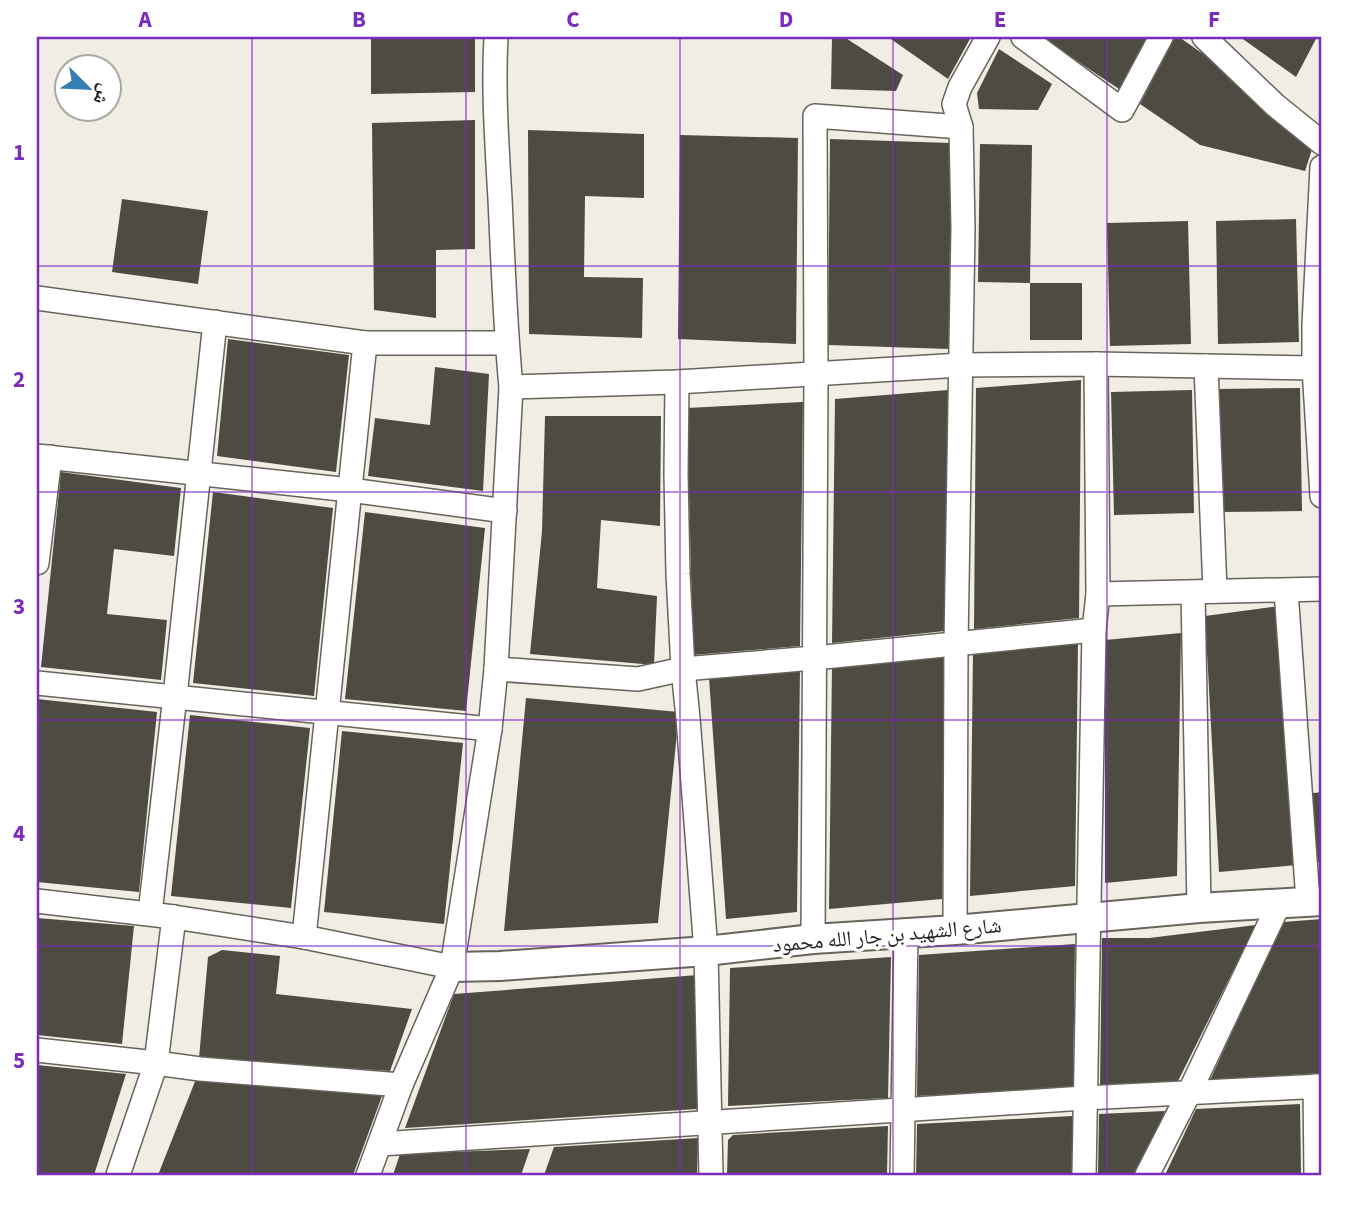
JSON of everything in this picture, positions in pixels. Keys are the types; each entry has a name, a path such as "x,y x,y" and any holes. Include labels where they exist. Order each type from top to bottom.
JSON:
{"street":[{"path":"368,1175 401,1085 452,967 490,729 496,669 511,387 495,95 496,37"},
{"path":"955,930 962,228 961,127 954,104 960,87 988,37"},
{"path":"1023,37 1122,110 1161,37"},
{"path":"1204,37 1275,105 1322,143"},
{"path":"813,939 815,116 961,127"},
{"path":"1322,167 1318,324 1314,368 1322,496"},
{"path":"37,298 365,343 507,343"},
{"path":"150,914 215,322"},
{"path":"304,937 365,343"},
{"path":"511,387 677,382 961,365 1096,364 1314,368"},
{"path":"1084,1175 1094,631 1098,594 1096,364"},
{"path":"1199,908 1206,366"},
{"path":"677,382 677,534 683,669 706,951 712,1175"},
{"path":"37,563 43,456 350,489 505,511"},
{"path":"1098,594 1322,589"},
{"path":"1286,590 1315,901"},
{"path":"496,669 638,679 683,669 1094,631"},
{"path":"37,683 490,729"},
{"path":"37,901 174,917 304,937 452,967"},
{"name":"شارع الشهيد بن جار الله محمود","path":"452,967 706,951 813,939 1315,901"},
{"path":"1147,1175 1279,904"},
{"path":"118,1175 156,1063 174,917"},
{"path":"902,1175 906,933"},
{"path":"37,1050 200,1069 401,1085"},
{"path":"380,1144 1084,1098 1319,1086 1316,1175"}],"building":[{"path":"371,37 475,37 475,92 371,94"},
{"path":"832,37 844,37 903,75 896,91 831,89"},
{"path":"888,37 971,37 948,79"},
{"path":"1041,37 1147,37 1119,89"},
{"path":"1175,37 1179,37 1317,134 1305,171 1200,145 1140,104"},
{"path":"1240,37 1317,37 1296,77"},
{"path":"999,49 1052,84 1038,110 979,109 977,93"},
{"path":"475,120 475,249 436,250 436,318 374,310 372,123"},
{"path":"528,130 644,134 644,198 585,196 584,277 643,278 642,338 529,334"},
{"path":"680,135 798,138 796,344 678,339"},
{"path":"830,139 951,143 949,349 828,345"},
{"path":"980,144 1032,145 1030,283 978,282"},
{"path":"122,199 208,211 198,284 112,272"},
{"path":"1296,219 1299,342 1218,344 1216,221"},
{"path":"1188,221 1191,344 1110,346 1107,223"},
{"path":"1030,283 1082,283 1082,340 1030,340"},
{"path":"228,339 349,355 336,472 217,456"},
{"path":"435,367 489,374 483,491 368,476 375,418 430,425"},
{"path":"1081,380 1079,618 974,629 976,388"},
{"path":"1300,388 1302,511 1222,512 1219,389"},
{"path":"948,390 945,631 832,643 835,399"},
{"path":"1192,390 1194,513 1114,515 1111,392"},
{"path":"803,402 800,646 693,655 687,408"},
{"path":"545,416 661,416 660,526 601,520 597,588 657,596 654,665 530,654 542,531"},
{"path":"61,472 181,488 174,556 114,549 107,614 167,620 161,680 41,667"},
{"path":"213,492 333,508 314,696 193,683"},
{"path":"365,512 485,528 466,711 345,699"},
{"path":"1280,606 1297,865 1219,872 1205,616"},
{"path":"1181,633 1177,876 1105,883 1105,640"},
{"path":"1078,643 1075,886 970,896 973,653"},
{"path":"945,655 942,899 829,909 832,666"},
{"path":"800,669 797,912 726,919 709,678"},
{"path":"526,698 679,712 658,923 504,931"},
{"path":"37,699 157,712 139,892 37,882"},
{"path":"190,715 310,728 291,908 171,896"},
{"path":"342,731 463,743 444,924 324,912"},
{"path":"1322,792 1322,862 1312,863 1306,794"},
{"path":"37,918 134,926 122,1044 37,1035"},
{"path":"1322,919 1322,1073 1210,1080 1283,922"},
{"path":"1256,925 1178,1081 1100,1086 1102,938 1149,938"},
{"path":"1075,944 1073,1087 917,1096 919,955"},
{"path":"222,950 280,956 276,994 412,1009 390,1071 199,1058 208,957"},
{"path":"891,957 888,1098 728,1106 730,968"},
{"path":"698,975 697,1109 405,1128 454,994"},
{"path":"37,1065 126,1074 94,1175 37,1175"},
{"path":"196,1079 382,1096 353,1175 158,1175"},
{"path":"1300,1104 1301,1175 1165,1175 1196,1109"},
{"path":"1165,1111 1138,1175 1098,1175 1099,1114"},
{"path":"1072,1116 1072,1175 916,1175 917,1124"},
{"path":"888,1126 887,1175 727,1175 728,1140 733,1135"},
{"path":"698,1138 697,1175 544,1175 554,1147"},
{"path":"530,1149 521,1175 393,1175 400,1154"}]}
